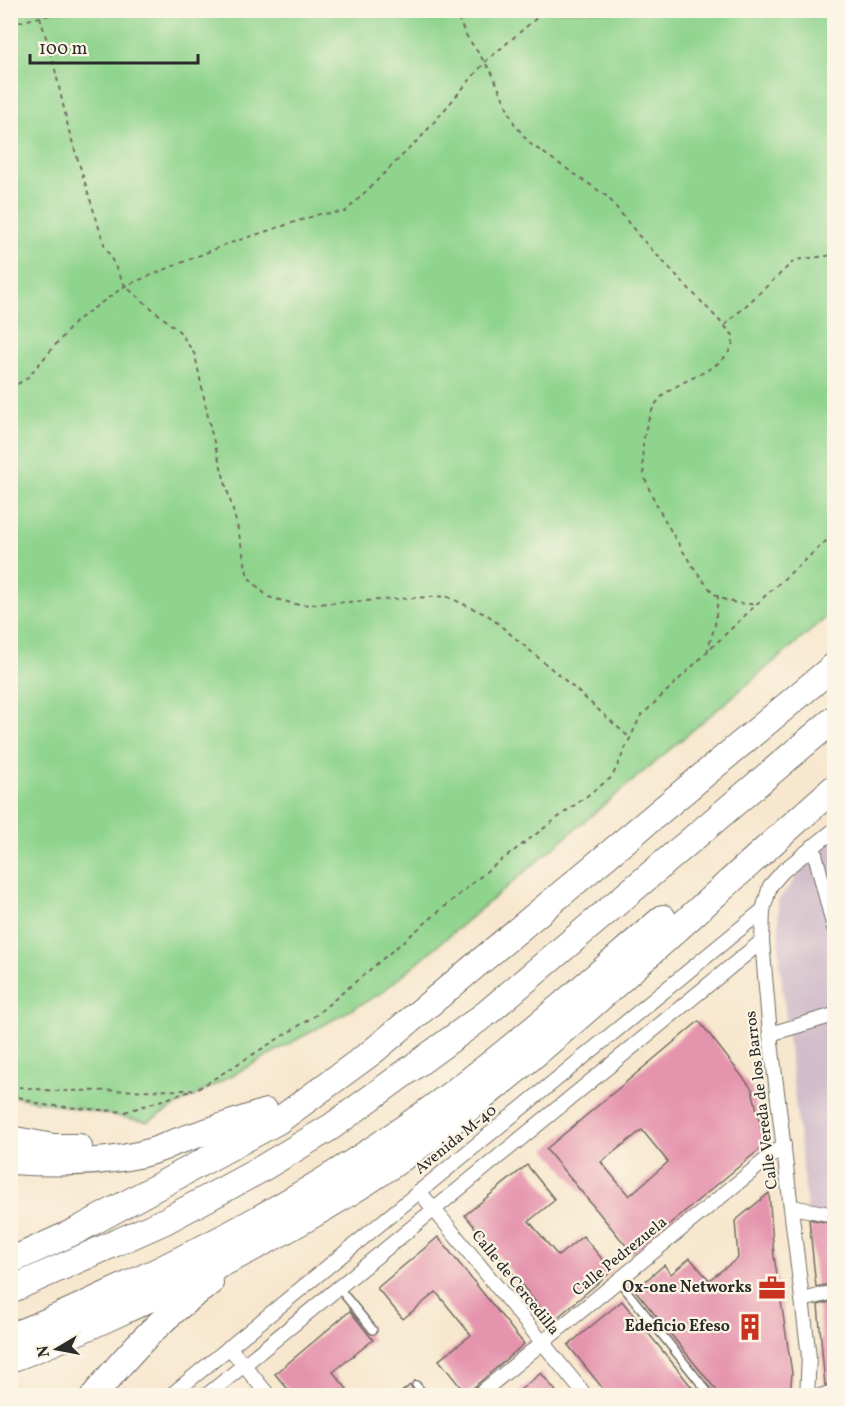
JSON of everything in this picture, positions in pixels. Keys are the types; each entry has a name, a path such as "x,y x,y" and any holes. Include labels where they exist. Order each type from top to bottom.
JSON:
{"highway":[{"path":"10,1261 76,1231 278,1121 372,1052 834,666"},
{"path":"10,1290 165,1221 256,1172 331,1127 487,1013 834,719"},
{"path":"10,1336 36,1327 181,1262 339,1172 396,1134 503,1054 834,770"},
{"path":"10,1359 42,1348 186,1282 276,1236 341,1198 408,1154 463,1113 581,1015 834,788"},
{"path":"10,1139 52,1147 112,1147 175,1142 223,1128 314,1093"},
{"path":"10,1161 51,1164 114,1159 162,1149 175,1142"},
{"path":"94,1395 119,1364 154,1328 197,1291 260,1250 276,1236"}],"street":[{"name":"Calle Vereda de los Barros","path":"807,1395 809,1357 770,1034 762,941 763,910 770,886 783,871 834,830"},
{"path":"813,846 834,928"},
{"name":"Avenida M-40","path":"170,1395 763,910"},
{"path":"206,1395 762,941"},
{"path":"770,1034 834,1015"},
{"path":"494,1130 504,1132 510,1138 509,1148"},
{"name":"Calle Pedrezuela","path":"477,1395 784,1145"},
{"name":"Calle de Cercedilla","path":"419,1191 586,1395"},
{"path":"792,1207 834,1215"},
{"path":"803,1300 834,1292"},
{"path":"230,1347 269,1395"},
{"path":"820,1395 834,1392"}],"lane":[{"path":"618,1280 711,1395"},
{"path":"340,1286 342,1292 373,1330"},
{"path":"416,1385 425,1395"}],"path":[{"path":"10,24 78,10"},
{"path":"454,10 466,35 492,74 514,123 529,143 608,197 639,236 733,335 731,348 721,360 667,391 656,404 650,416 644,440 643,459 646,480 655,502 679,544 703,579 718,596 732,602 757,604"},
{"path":"10,389 27,378 77,320 125,286 238,240 320,214 345,212 423,135 485,62 540,15 542,10"},
{"path":"40,17 69,131 104,244 125,286 180,332 195,355 211,431 237,525 248,577 268,597 299,605 446,596 489,616 630,738"},
{"path":"725,325 795,260 834,255"},
{"path":"10,1094 44,1105 125,1112 196,1090 316,1015 486,871 612,777 640,717 757,604 834,534"},
{"path":"706,653 716,625 718,596"},
{"path":"10,1086 55,1091 196,1090"}],"shaded area":[{"path":"834,837 834,1395 824,1395 823,1349 780,967 778,901 817,850"}],"green space":[{"path":"10,11 834,11 834,611 380,994 147,1122 11,1096"}],"building":[{"path":"699,1021 752,1089 765,1145 633,1254 546,1149","holes":["642,1130 668,1162 629,1196 601,1162"]},
{"path":"527,1165 555,1200 529,1221 558,1256 583,1236 612,1271 552,1322 465,1215"},
{"path":"769,1193 774,1256 792,1373 790,1395 720,1395 635,1290 664,1265 671,1274 690,1258 709,1280 738,1258 735,1221"},
{"path":"809,1219 834,1224 834,1283 816,1287"},
{"path":"438,1237 524,1344 466,1394 439,1360 471,1335 436,1292 403,1319 377,1288"},
{"path":"622,1301 698,1395 608,1395 568,1345"},
{"path":"834,1301 834,1383 825,1385 818,1305"},
{"path":"350,1311 373,1340 333,1372 352,1395 293,1395 275,1374"},
{"path":"541,1373 559,1395 514,1395"},
{"path":"410,1385 417,1395 398,1395"}],"place":[{"name":"Ox-one Networks","path":"772,1288"},
{"name":"Edeficio Efeso","path":"750,1327"}]}
